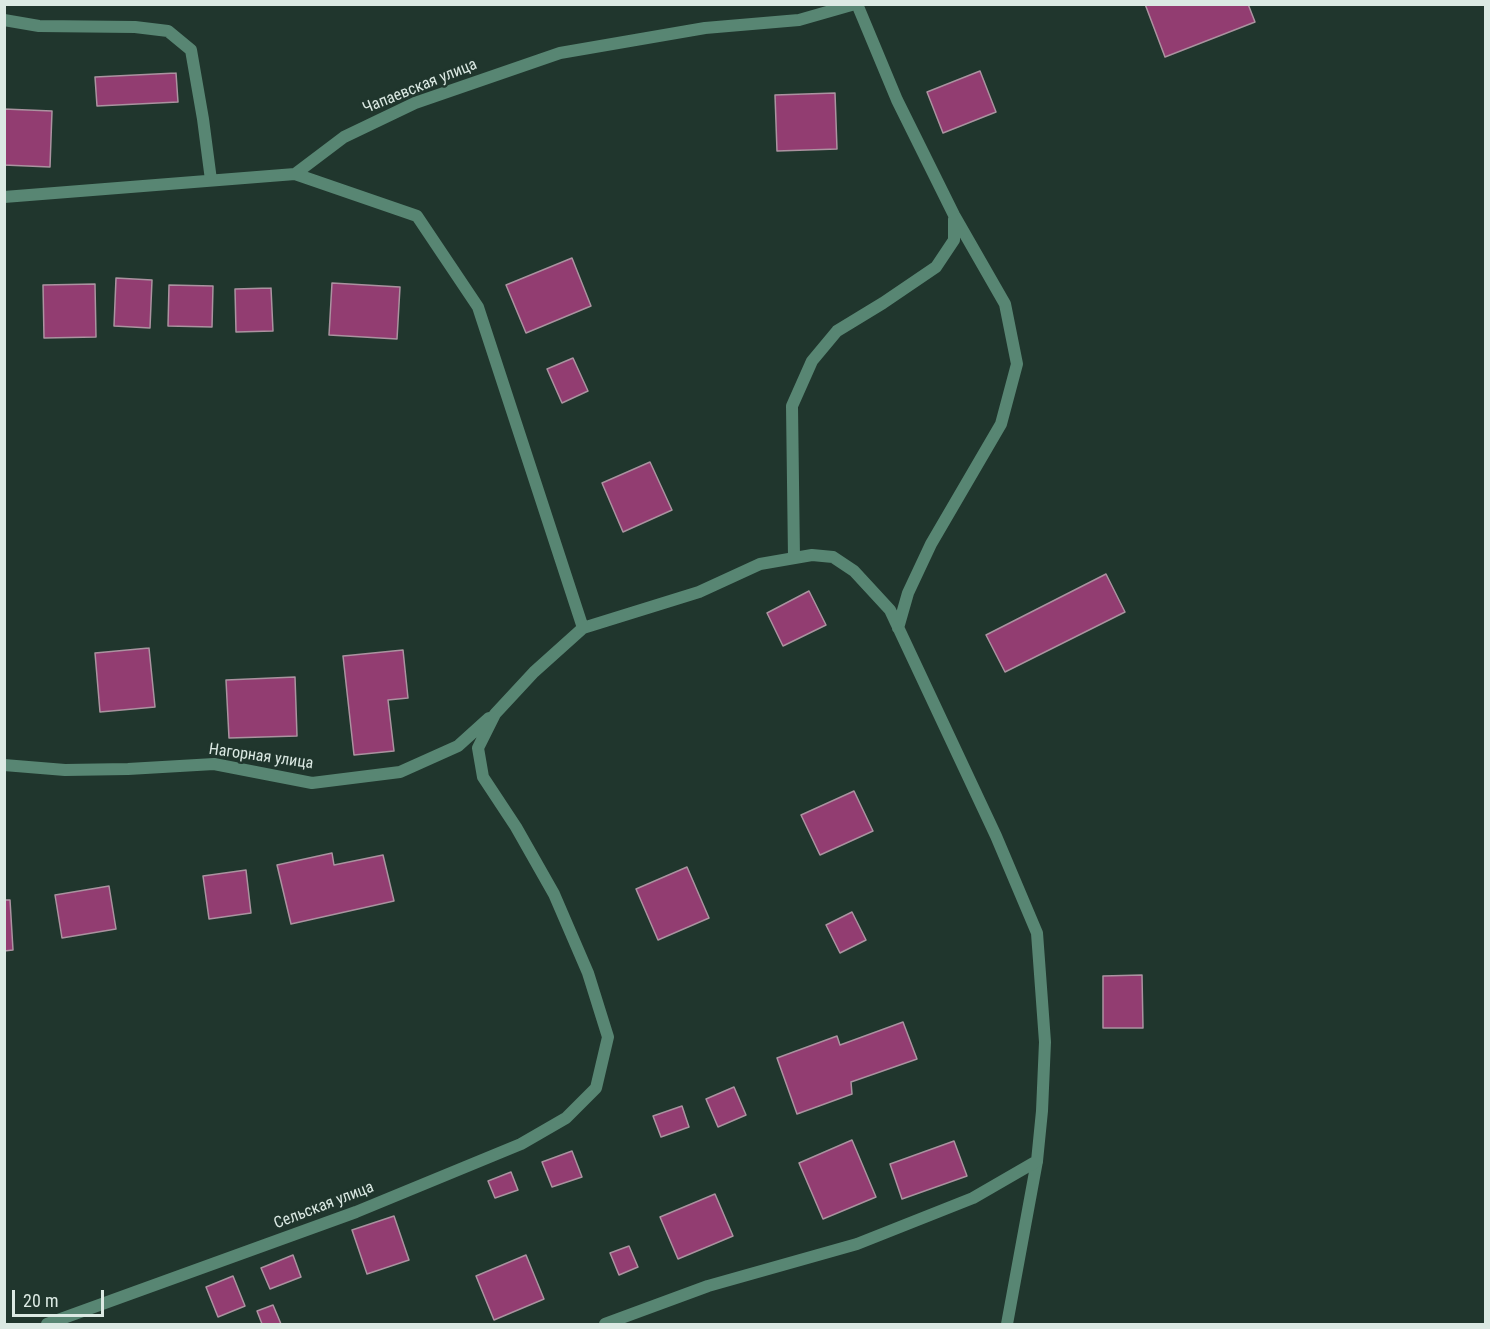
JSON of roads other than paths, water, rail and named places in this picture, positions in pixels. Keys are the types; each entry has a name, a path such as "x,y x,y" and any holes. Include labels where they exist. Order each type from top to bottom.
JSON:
{"street":[{"name":"Чапаевская улица","path":"295,174 344,137 415,103 560,53 705,28 799,20 856,4"},
{"path":"856,4 897,100 954,215 1005,304 1017,364 1001,424 931,544 908,593 898,628"},
{"path":"4,20 39,26 135,27 168,31 190,50 203,119 211,180"},
{"path":"4,197 295,174 417,216 478,307 583,628"},
{"path":"794,558 792,406 812,362 837,331 884,303 936,267 954,240 954,215"},
{"path":"495,714 534,672 583,628 699,592 760,564 812,555 833,558 854,571 890,610 996,836 1037,933 1045,1042 1042,1111 1036,1161 1007,1324"},
{"name":"Нагорная улица","path":"4,765 75,770 128,770 214,764 312,783 400,772 458,746 495,714"},
{"name":"Сельская улица","path":"47,1324 356,1212 520,1144 566,1118 596,1088 608,1037 588,973 554,894 516,827 483,777 478,748 495,714"},
{"path":"605,1324 708,1286 857,1244 973,1198 1036,1161"}]}
